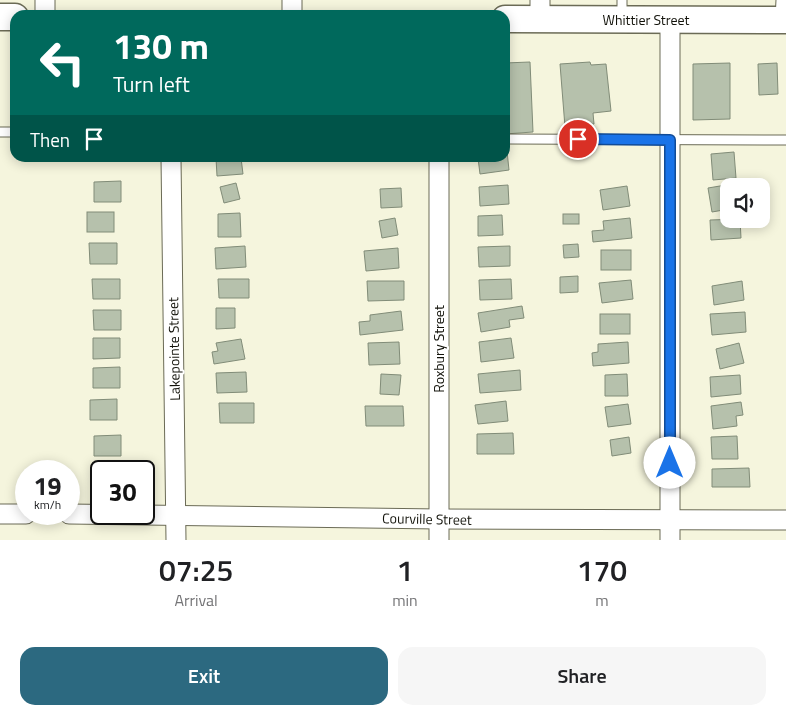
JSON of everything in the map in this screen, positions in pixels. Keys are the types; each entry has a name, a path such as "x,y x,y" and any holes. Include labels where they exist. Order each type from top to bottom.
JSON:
{"street":[{"path":"786,0 786,20"},
{"name":"Whittier Street","path":"510,18 540,10 622,10 670,20 786,20"},
{"path":"670,20 670,540"},
{"name":"Lakepointe Street","path":"171,162 176,540"},
{"name":"Roxbury Street","path":"439,540 440,162"},
{"path":"0,514 15,514"},
{"name":"Courville Street","path":"80,514 439,519 786,520"}],"lane":[{"path":"510,139 786,140"}],"building":[{"path":"530,62 533,132 510,134 510,63"},
{"path":"590,62 591,65 606,64 611,111 593,113 594,124 565,127 560,64"},
{"path":"730,63 730,119 693,120 693,64"},
{"path":"777,63 778,94 759,95 758,64"},
{"path":"734,152 736,178 713,180 711,154"},
{"path":"216,162 242,162 243,174 217,176"},
{"path":"478,162 508,162 509,170 480,174"},
{"path":"121,181 121,202 94,202 94,182"},
{"path":"236,183 240,199 224,203 220,187"},
{"path":"508,185 509,204 480,206 479,187"},
{"path":"627,186 630,206 603,210 600,190"},
{"path":"720,186 720,211 712,212 708,188"},
{"path":"401,188 402,207 381,208 380,189"},
{"path":"87,212 114,212 114,232 87,232"},
{"path":"240,213 241,237 218,237 218,214"},
{"path":"563,214 579,214 579,224 563,224"},
{"path":"502,215 503,235 478,236 478,216"},
{"path":"395,218 398,235 382,238 379,221"},
{"path":"630,218 632,238 593,242 592,231 604,230 603,221"},
{"path":"710,220 720,220 720,228 740,228 741,238 711,240"},
{"path":"89,243 117,243 117,264 90,264"},
{"path":"578,244 579,257 564,258 563,245"},
{"path":"245,246 246,267 216,269 215,248"},
{"path":"510,246 510,266 479,267 478,247"},
{"path":"398,248 399,268 366,271 364,251"},
{"path":"601,250 631,250 631,270 601,270"},
{"path":"578,276 578,292 560,293 560,277"},
{"path":"92,279 120,279 120,299 93,299"},
{"path":"218,279 249,279 249,298 219,298"},
{"path":"511,279 512,299 480,300 479,280"},
{"path":"631,280 633,299 602,303 599,283"},
{"path":"367,281 404,281 404,300 368,301"},
{"path":"742,281 744,300 714,305 712,286"},
{"path":"522,306 524,318 509,320 510,327 481,332 478,313"},
{"path":"216,308 235,308 235,328 216,329"},
{"path":"93,310 121,310 121,330 94,330"},
{"path":"401,311 403,330 360,335 359,322 370,321 370,315"},
{"path":"745,312 746,332 712,335 710,314"},
{"path":"600,314 630,314 630,334 600,334"},
{"path":"93,338 120,338 120,358 93,359"},
{"path":"511,338 514,358 481,362 479,342"},
{"path":"241,339 245,359 214,364 212,352 218,351 216,343"},
{"path":"399,342 400,364 369,365 368,343"},
{"path":"628,342 629,363 593,366 592,353 598,352 598,344"},
{"path":"739,343 744,363 720,369 716,349"},
{"path":"120,367 120,388 93,388 93,368"},
{"path":"520,370 521,390 480,393 478,374"},
{"path":"246,372 247,392 217,393 216,373"},
{"path":"381,374 401,375 399,395 380,394"},
{"path":"627,374 628,396 605,396 605,375"},
{"path":"740,375 741,394 711,397 710,377"},
{"path":"117,399 117,420 90,420 90,400"},
{"path":"506,401 508,421 478,424 475,405"},
{"path":"741,402 743,415 736,416 737,426 713,429 711,406"},
{"path":"219,403 254,403 254,423 220,423"},
{"path":"628,404 631,424 608,427 605,407"},
{"path":"365,406 403,406 404,426 366,426"},
{"path":"513,433 514,454 477,454 477,434"},
{"path":"121,435 121,456 94,456 94,436"},
{"path":"737,436 738,459 712,459 711,437"},
{"path":"629,437 631,453 612,456 610,440"},
{"path":"749,468 750,487 712,487 712,469"}],"route":[{"path":"578,139 670,140 670,463"}]}
